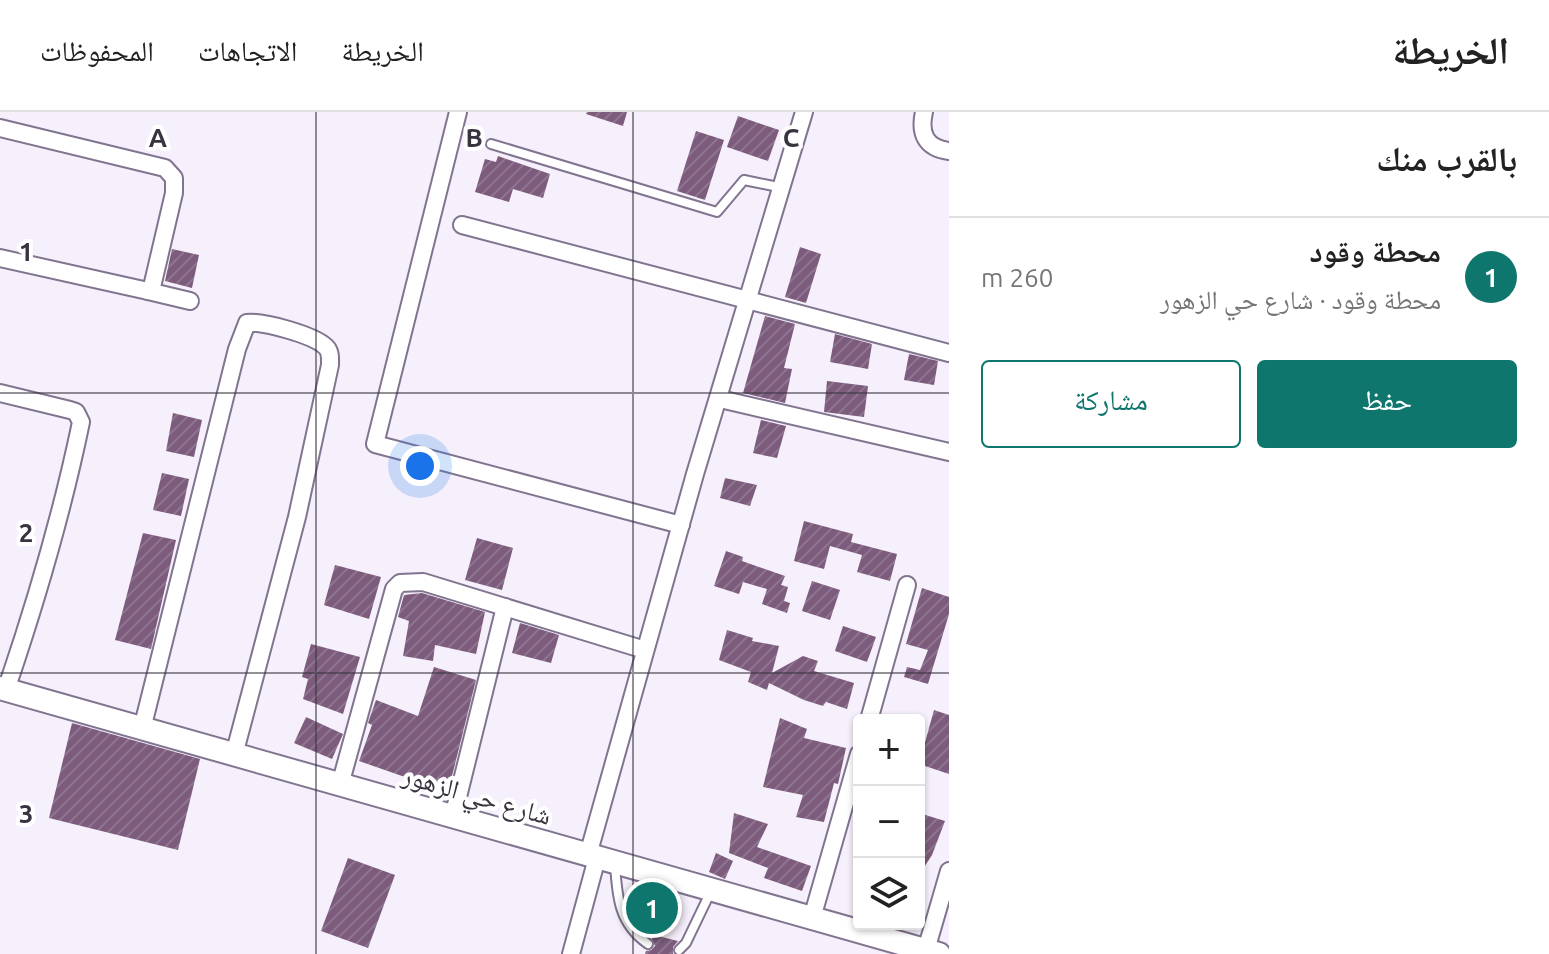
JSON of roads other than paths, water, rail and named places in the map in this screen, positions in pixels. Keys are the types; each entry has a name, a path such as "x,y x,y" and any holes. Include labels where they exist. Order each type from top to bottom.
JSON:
{"street":[{"path":"458,112 375,444 681,525"},
{"path":"571,954 600,859 645,650 804,112"},
{"path":"924,112 921,124 924,137 929,144 949,151"},
{"path":"0,128 165,168 174,178 174,193 152,287 148,291"},
{"path":"462,225 949,353"},
{"path":"0,258 190,301"},
{"path":"142,729 237,349 247,323 272,326 326,347 330,365 297,517 234,755"},
{"path":"0,393 76,412 81,422 62,511 33,609 3,689"},
{"path":"720,399 949,452"},
{"path":"340,785 394,589 400,583 408,580 423,582 645,650"},
{"path":"871,714 907,585"},
{"path":"453,817 505,607"},
{"name":"شارع حي الزهور","path":"3,689 933,952"},
{"path":"812,918 853,775"},
{"path":"933,952 949,871"}],"lane":[{"path":"491,144 717,212 744,180 784,188"},
{"path":"600,859 617,895 625,923 648,944"},
{"path":"679,950 686,943 712,890"}],"place":[{"name":"محطة وقود","path":"652,908"}]}
